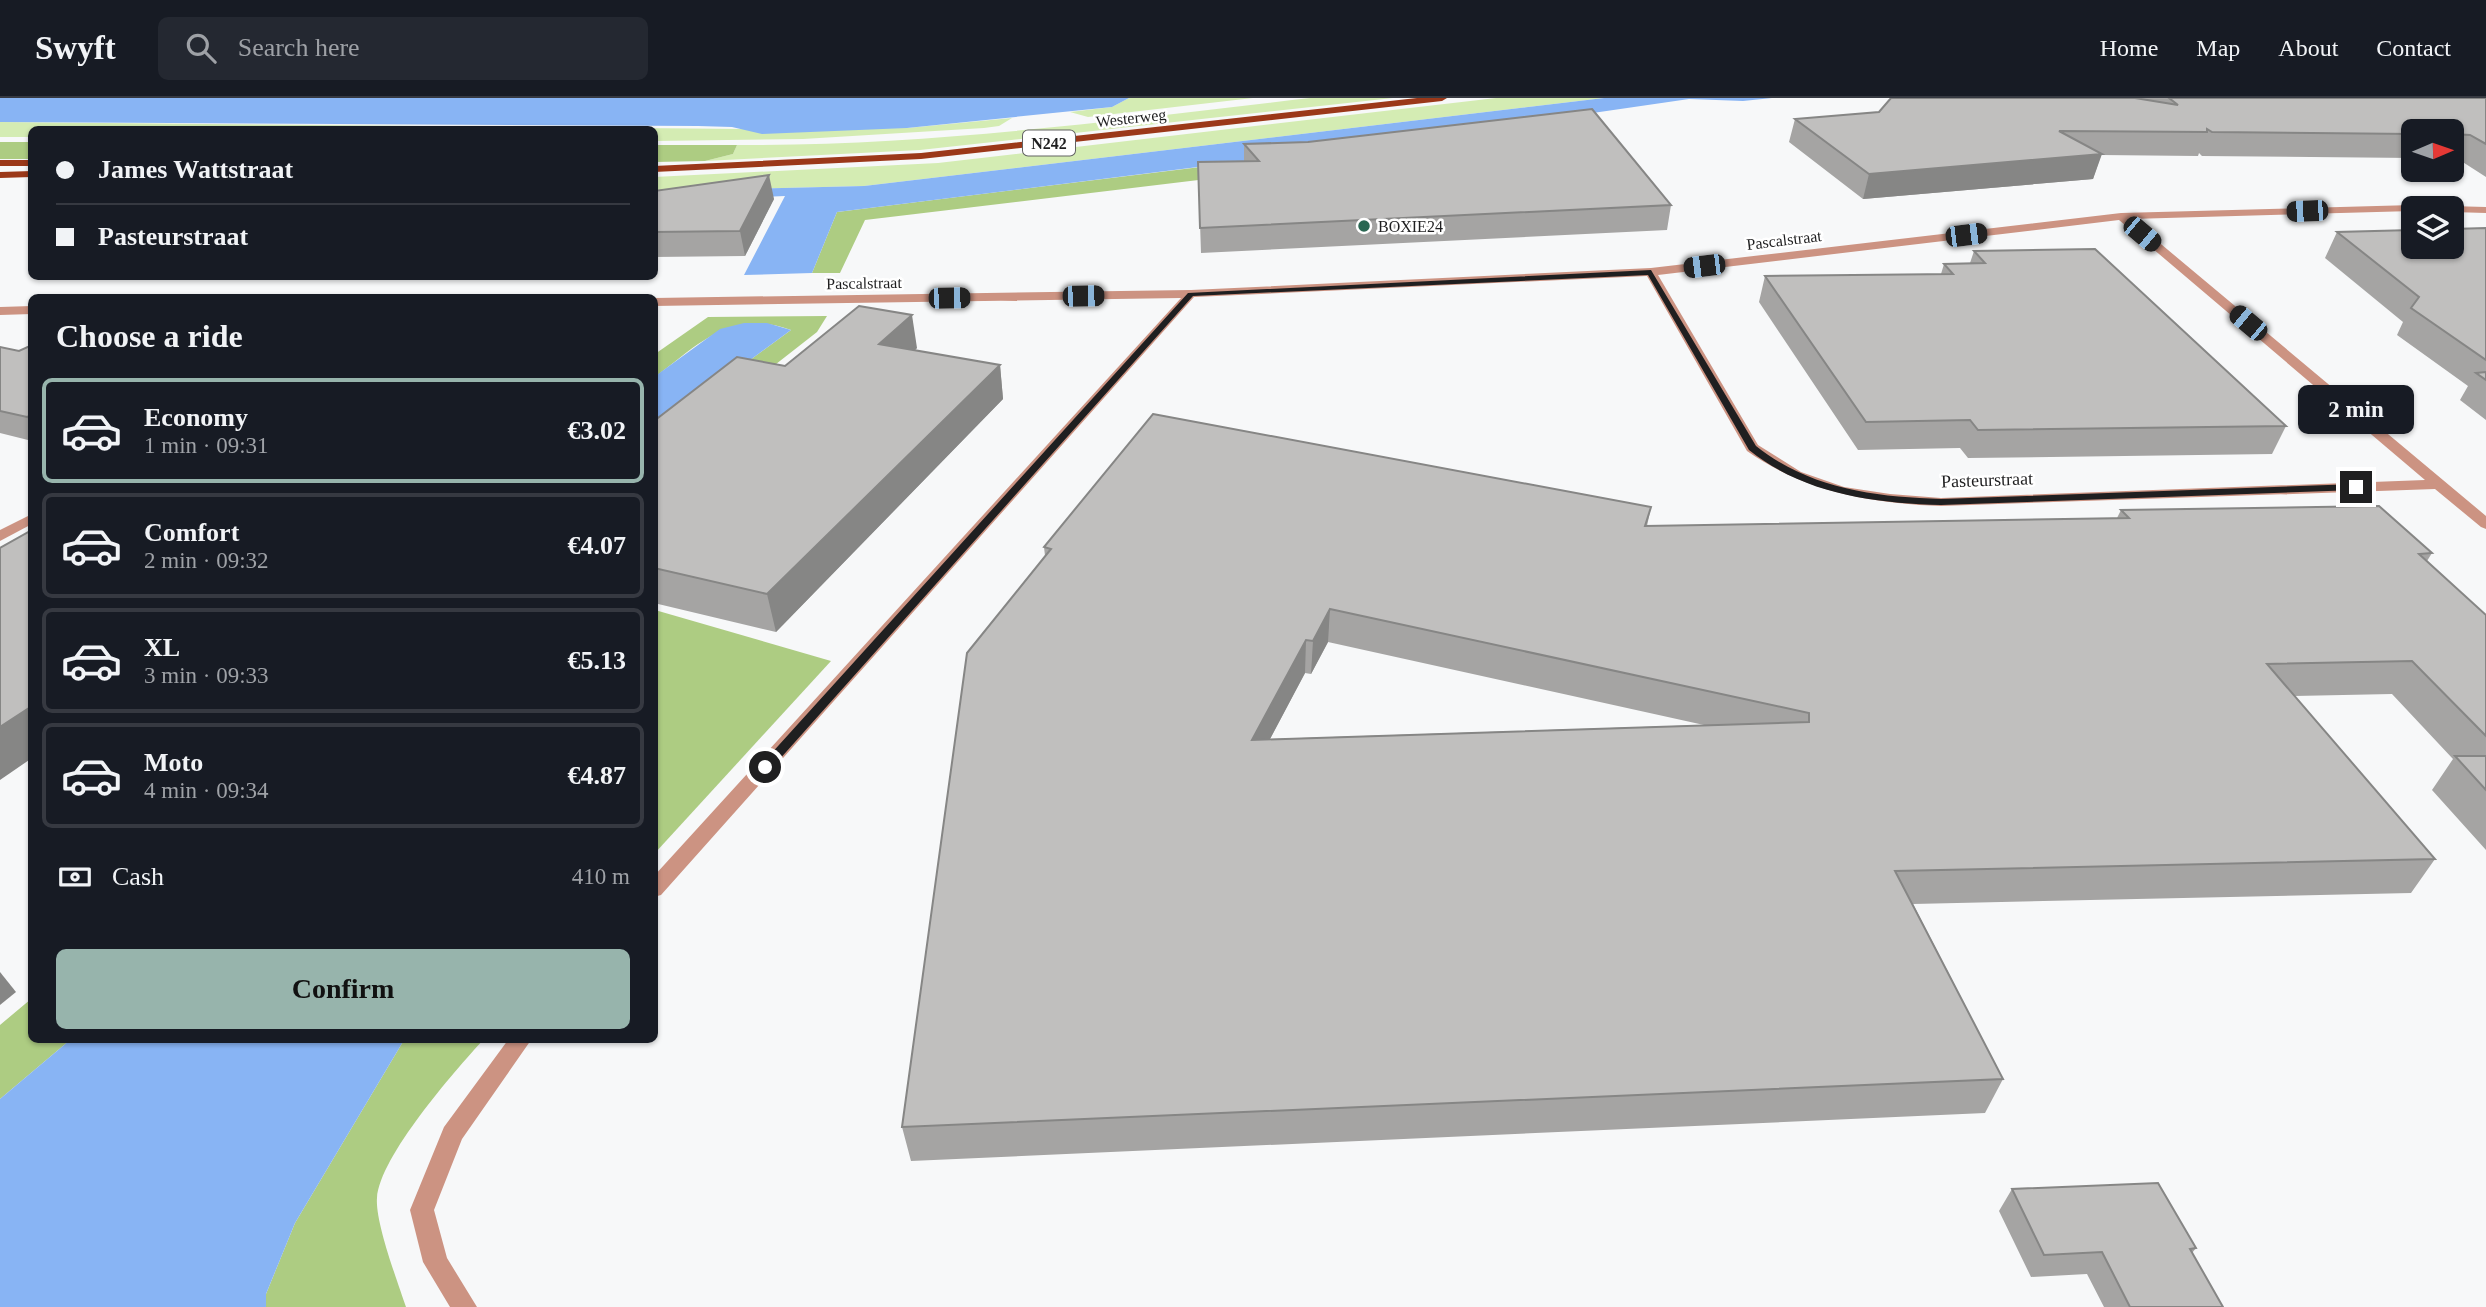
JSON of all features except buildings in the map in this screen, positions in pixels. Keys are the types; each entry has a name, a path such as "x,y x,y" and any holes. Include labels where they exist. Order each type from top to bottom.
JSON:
{"main road":[{"name":"Westerweg","path":"658,169 921,156 1442,98"},
{"path":"0,163 28,163"},
{"path":"0,175 28,174"}],"street":[{"name":"Pascalstraat","path":"658,302 1191,294 1651,272 2121,216 2401,208"},
{"name":"Pascalstraat","path":"2464,209 2486,210"},
{"path":"2121,216 2486,524"},
{"name":"Pasteurstraat","path":"1651,272 1752,448 1777,467 1851,495 1941,502 2439,484"},
{"path":"658,886 1191,294"},
{"path":"0,311 28,310"},
{"path":"0,536 28,520"},
{"path":"464,1307 436,1262 422,1210 452,1134 518,1043"}],"green space":[{"path":"1129,98 1253,98 1088,117 1070,112 1112,107"},
{"path":"1310,98 1393,98 920,150 705,161 733,154 737,145 952,136 1095,123"},
{"path":"1496,98 1604,98 864,186 658,191 658,177 938,163"},
{"path":"1012,118 999,126 984,128 803,139 658,141 658,128 907,128"},
{"path":"0,122 424,126 28,126 28,137 0,137"},
{"path":"0,142 28,142 28,159 0,159"},
{"path":"658,145 737,145 733,154 705,161 658,162"},
{"path":"1241,162 1240,175 865,220 840,273 812,273 837,212"},
{"path":"827,316 817,332 679,440 658,432 658,427 791,330 770,324 751,323 733,327 702,342 658,375 658,352 708,317"},
{"path":"658,611 831,661 658,850"},
{"path":"28,1002 28,1043 66,1043 0,1099 0,1025"},
{"path":"402,1043 480,1043 420,1115 381,1180 377,1209 406,1307 266,1307 266,1294 295,1223"}],"water":[{"path":"0,98 1129,98 1112,107 907,128 762,134 732,127 698,126 0,122"},
{"path":"1604,98 1772,98 1743,101 1689,99 1374,145 837,212 812,273 744,275 785,196 658,202 658,191 864,186"},
{"path":"744,323 767,323 791,330 658,428 658,374 720,329"},
{"path":"66,1043 402,1043 295,1223 266,1294 266,1307 0,1307 0,1099"}],"place":[{"name":"BOXIE24","path":"1364,226"}],"route":[{"path":"765,767 1191,294 1651,272 1752,448 1777,467 1851,495 1941,502 2356,487"}]}
